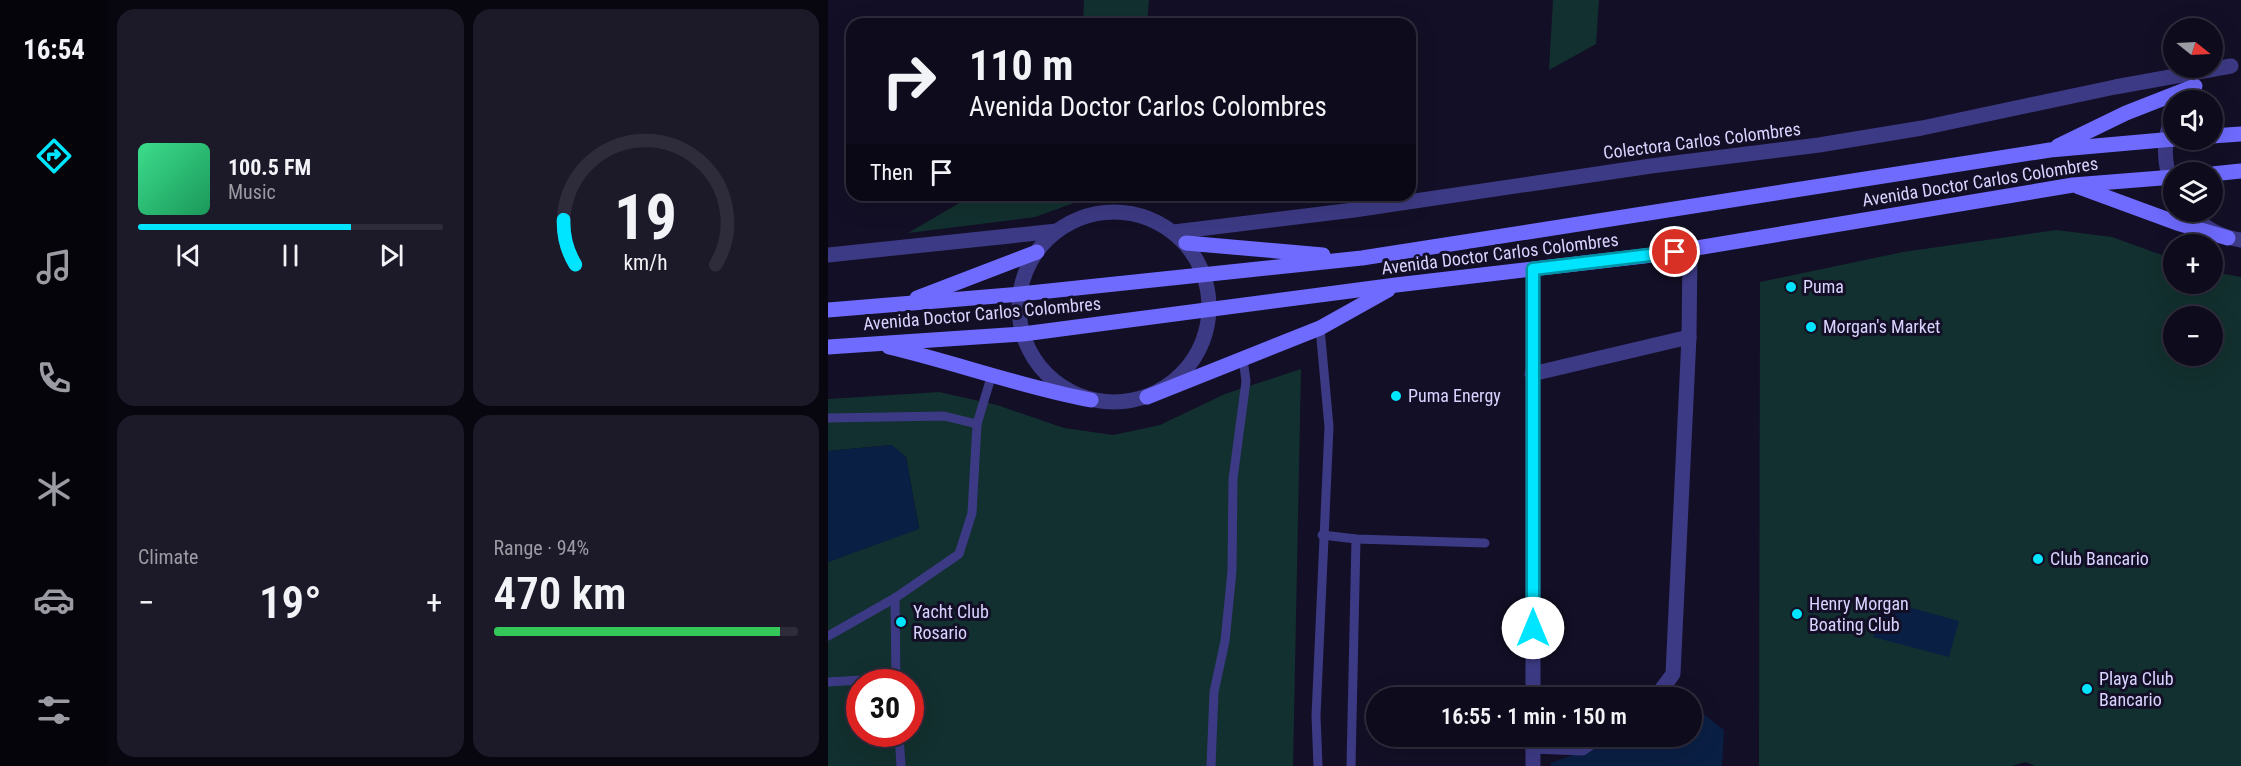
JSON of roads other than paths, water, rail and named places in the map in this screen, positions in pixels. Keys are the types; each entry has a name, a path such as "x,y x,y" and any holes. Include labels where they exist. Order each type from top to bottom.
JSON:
{"main road":[{"path":"2050,150 2126,112 2195,86"},
{"path":"2223,135 2241,134"},
{"name":"Avenida Doctor Carlos Colombres","path":"828,310 1020,294 1362,258 2050,150 2163,141"},
{"path":"2223,173 2241,171"},
{"name":"Avenida Doctor Carlos Colombres","path":"828,347 1023,334 1396,285 1690,250 2073,185 2163,181"},
{"path":"2073,185 2177,223 2235,239"},
{"path":"1186,243 1362,258"},
{"path":"900,304 1037,252"},
{"path":"1147,397 1320,328 1396,285"},
{"path":"871,343 992,374 1038,390 1091,400"}],"street":[{"path":"2191,90 2236,65"},
{"name":"Colectora Carlos Colombres","path":"1416,201 1651,166 1819,146 1922,128 2115,87 2236,65"},
{"name":"Colectora Carlos Colombres","path":"1174,232 1415,201"},
{"path":"828,255 1057,231 1093,214 1122,212 1149,218 1174,232 1186,243 1204,275 1210,309 1201,346 1179,377 1147,397 1119,402 1091,400 1061,387 1037,363 1023,334 1020,294 1026,272 1037,252 1057,231"},
{"path":"2199,222 2235,239"},
{"path":"1663,687 1673,674 1689,338 1690,250"},
{"path":"1533,269 1533,687"},
{"path":"1533,374 1689,338"},
{"path":"1533,747 1533,766"}],"lane":[{"path":"1318,766 1316,716 1322,535 1329,427 1320,328"},
{"path":"1211,766 1214,692 1225,641 1232,571 1233,480 1246,381 1243,359"},
{"path":"828,636 895,598 958,554 972,513 977,424 992,374"},
{"path":"828,418 944,416 977,424"},
{"path":"1322,535 1356,539 1485,543"},
{"path":"1352,766 1356,539"},
{"path":"895,598 896,669"},
{"path":"828,682 846,681"},
{"path":"900,747 901,766"}],"water":[{"path":"892,445 906,457 919,529 828,562 828,451"},
{"path":"1883,600 1959,621 1949,657 1873,637"},
{"path":"1702,713 1724,730 1722,766 1551,766 1551,763 1595,747 1702,747"}],"place":[{"name":"Puma","path":"1791,287"},
{"name":"Morgan's Market","path":"1811,327"},
{"name":"Puma Energy","path":"1396,396"},
{"name":"Club Bancario","path":"2038,559"},
{"name":"Henry Morgan Boating Club","path":"1797,614"},
{"name":"Yacht Club Rosario","path":"901,622"},
{"name":"Playa Club Bancario","path":"2087,689"}]}
